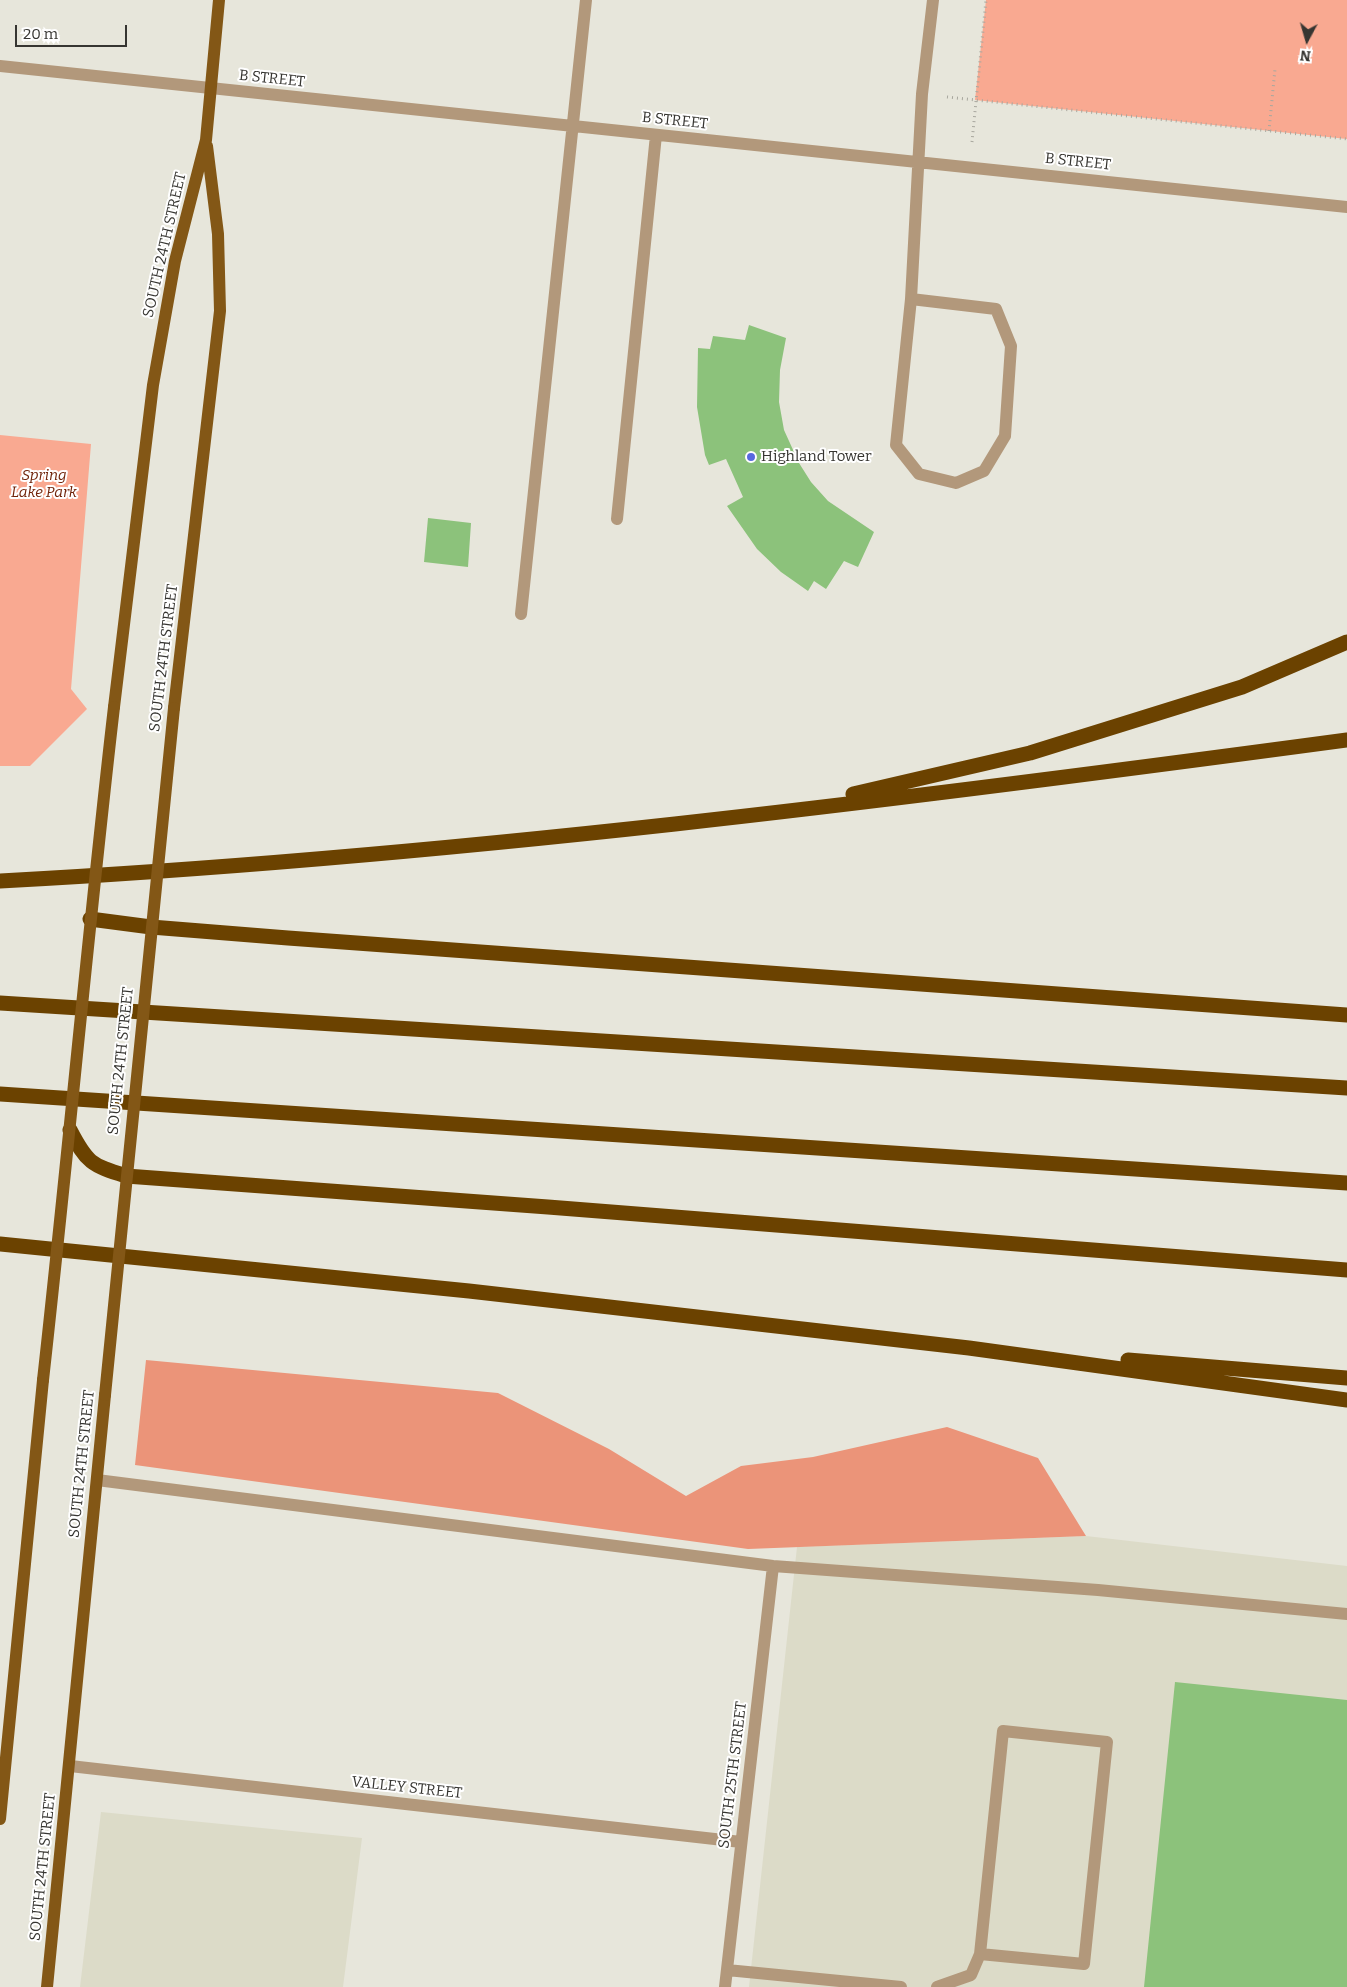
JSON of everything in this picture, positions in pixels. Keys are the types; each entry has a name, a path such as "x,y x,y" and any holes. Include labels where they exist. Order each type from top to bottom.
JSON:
{"highway":[{"path":"770,812 1030,754 1242,687 1347,642"},
{"path":"0,881 130,874 335,858 770,812 1347,740"},
{"path":"90,919 151,927 1347,1015"},
{"path":"0,1003 1347,1088"},
{"path":"0,1094 1347,1184"},
{"path":"70,1130 81,1151 96,1167 126,1176 568,1208 1347,1270"},
{"path":"0,1244 469,1291 970,1348 1347,1400"},
{"path":"970,1348 1347,1378"}],"main road":[{"name":"SOUTH 24TH STREET","path":"0,1819 90,919 114,707 153,385 175,261 206,140 220,0"},
{"name":"SOUTH 24TH STREET","path":"47,1987 151,927 174,708 220,312 218,234 206,140"}],"street":[{"path":"521,614 586,0"},
{"path":"911,299 996,309 1011,346 1005,436 984,471 956,483 919,474 896,445 911,299 922,94 933,0"},
{"name":"B STREET","path":"0,66 1347,207"},
{"path":"617,519 656,135"},
{"path":"96,1480 774,1566 1098,1590 1347,1614"},
{"name":"SOUTH 25TH STREET","path":"725,1987 774,1566"},
{"path":"938,1987 971,1975 980,1954 1003,1731 1107,1742 1084,1964 980,1954"},
{"name":"VALLEY STREET","path":"70,1766 741,1842"},
{"path":"727,1970 901,1987"}],"path":[{"path":"970,167 975,100 987,0"},
{"path":"1270,131 1274,69"},
{"path":"975,100 1347,139"}],"shaded area":[{"path":"146,1360 498,1393 609,1449 686,1496 741,1466 813,1457 947,1427 1038,1458 1086,1536 748,1549 135,1465"},
{"path":"1086,1536 1347,1566 1347,1987 749,1987 797,1547"},
{"path":"101,1812 362,1838 343,1987 80,1987"}],"green space":[{"path":"986,0 1347,0 1347,139 975,100"},
{"name":"Spring Lake Park","path":"0,435 91,444 71,689 87,709 30,766 0,766"}],"building":[{"name":"Highland Tower","path":"749,325 786,338 780,370 779,402 784,430 799,463 811,482 828,501 874,532 858,567 844,561 826,589 814,581 808,591 781,572 757,549 727,506 743,497 726,459 709,465 705,455 697,407 698,348 710,349 713,336 745,340"},
{"path":"428,518 471,523 468,567 424,562"},
{"path":"1175,1682 1347,1700 1347,1987 1144,1987"}],"place":[{"name":"Highland Tower","path":"751,457"}]}
